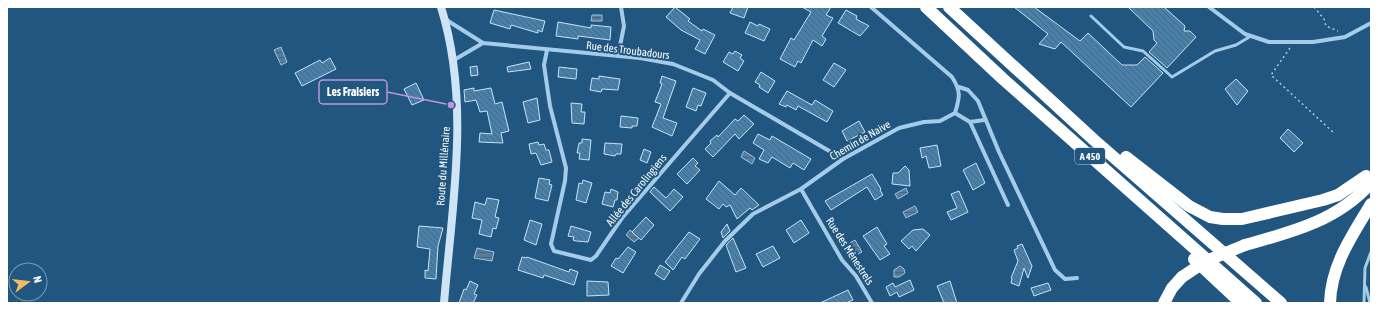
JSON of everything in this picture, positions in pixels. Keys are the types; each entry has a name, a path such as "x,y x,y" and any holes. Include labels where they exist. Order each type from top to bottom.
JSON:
{"highway":[{"name":"A 450","path":"926,7 1003,79 1256,303"},
{"name":"A 450","path":"949,7 1094,140 1281,303"},
{"path":"1094,140 1111,144 1189,206 1210,217 1223,219 1242,219 1323,200 1338,195 1368,180"},
{"path":"1164,303 1172,288 1182,278 1206,261 1245,245 1313,225 1351,203 1368,180"},
{"path":"1330,303 1330,287 1336,267 1344,250 1371,204"},
{"path":"1186,241 1187,252 1241,303"}],"street":[{"name":"Route du Millénaire","path":"441,7 454,60 458,133 444,303"},
{"path":"618,56 624,26 621,7"},
{"path":"871,7 952,77 959,87 959,100 955,113 970,122 1008,205"},
{"path":"1209,7 1245,34 1269,42 1292,44 1345,37 1371,23"},
{"name":"Rue des Troubadours","path":"445,19 482,43 618,56 672,64 712,80 843,159"},
{"path":"454,60 482,43"},
{"name":"Allée des Carolingiens","path":"546,50 544,66 550,106 566,168 565,181 551,244 554,251 591,260 596,256 622,218 730,92"},
{"path":"959,87 968,90 978,101 984,120 1055,270 1065,279 1077,278"},
{"name":"Chemin de Naive","path":"681,303 699,274 725,241 753,214 801,189 843,159 899,128 924,122 940,121 955,113"},
{"path":"970,122 984,120"},
{"name":"Rue des Ménestrels","path":"801,189 842,260 856,276 872,303"}],"lane":[{"path":"1091,16 1124,47 1143,51 1172,77 1214,51 1236,45 1251,36"},
{"path":"1364,303 1365,268 1371,252"},
{"path":"1365,283 1370,303"}],"path":[{"path":"1314,7 1324,19 1326,26 1337,30 1345,37"},
{"path":"1292,44 1271,74 1335,134"}],"water":[{"path":"592,15 602,15 602,21 591,21"},
{"path":"281,47 287,62 281,65 274,50"},
{"path":"744,151 755,158 752,164 741,157"},
{"path":"906,188 908,193 898,199 895,194"},
{"path":"915,206 918,212 906,218 903,212"},
{"path":"630,230 639,238 634,242 626,235"},
{"path":"855,240 862,252 858,254 850,243"},
{"path":"477,248 494,252 492,261 474,258"},
{"path":"900,266 904,269 905,273 899,277 894,277 894,270"}],"building":[{"path":"675,7 690,19 688,21 702,31 703,29 715,35 705,54 695,49 700,40 681,30 666,17"},
{"path":"733,7 748,7 744,18 730,13"},
{"path":"802,7 831,7 826,15 833,18 822,36 826,39 822,46 813,40 801,63 798,61 795,67 780,59 791,38 794,40 811,12"},
{"path":"1014,7 1034,7 1080,41 1088,33 1122,65 1137,65 1145,57 1163,73 1131,107 1061,42 1055,49 1039,44 1048,34"},
{"path":"1128,7 1164,7 1185,26 1184,31 1190,31 1196,37 1167,68 1149,52 1157,43 1154,40 1153,31"},
{"path":"494,10 545,21 542,32 538,30 538,33 511,25 510,29 490,23"},
{"path":"846,10 857,16 856,19 869,26 860,36 838,23"},
{"path":"558,22 591,28 591,25 611,27 610,40 578,36 578,39 556,36"},
{"path":"750,22 770,29 764,41 745,33"},
{"path":"735,51 742,55 740,58 744,61 738,71 723,62 729,52 733,54"},
{"path":"330,58 336,69 302,86 295,73 320,60 322,63"},
{"path":"529,62 531,69 508,72 507,67"},
{"path":"834,63 846,70 834,87 823,80"},
{"path":"477,66 478,75 471,76 470,67"},
{"path":"559,67 577,69 576,79 558,77"},
{"path":"761,72 775,81 768,93 759,87 760,85 755,82"},
{"path":"599,76 620,79 618,90 602,89 601,92 590,90 592,78 599,79"},
{"path":"662,76 676,81 663,118 677,123 672,136 652,127 661,104 655,102 662,84 660,83"},
{"path":"1236,79 1248,91 1237,105 1225,89"},
{"path":"416,83 424,100 412,105 404,89"},
{"path":"474,88 474,91 491,88 495,104 502,102 509,131 501,133 503,143 479,142 480,133 492,134 487,111 480,112 476,100 465,102 464,90"},
{"path":"693,88 706,93 701,106 698,105 696,111 686,107"},
{"path":"787,91 812,105 815,100 833,111 827,122 798,106 796,110 787,105 786,107 779,104"},
{"path":"537,98 540,120 528,123 523,102"},
{"path":"571,103 582,104 581,112 585,112 584,124 572,123"},
{"path":"744,115 754,124 739,139 735,134 713,157 705,149 711,143 710,141 717,135 718,137 735,119 738,121"},
{"path":"621,116 638,118 637,126 632,126 632,128 620,127"},
{"path":"859,121 865,132 847,141 842,131"},
{"path":"1288,129 1303,143 1294,152 1280,138"},
{"path":"758,134 770,140 772,136 811,159 804,170 793,163 790,168 772,157 768,163 759,159 764,150 753,143"},
{"path":"582,139 591,140 589,160 579,159 580,153 577,153 579,143 582,143"},
{"path":"538,142 539,145 544,144 546,150 549,150 552,162 541,165 536,153 531,154 529,144"},
{"path":"605,143 622,144 621,154 616,154 615,156 604,154"},
{"path":"937,145 941,166 929,168 926,156 922,158 920,148"},
{"path":"644,149 651,152 647,163 640,160"},
{"path":"693,158 698,163 695,166 700,170 687,184 677,174"},
{"path":"976,163 985,183 973,190 963,170"},
{"path":"905,166 909,170 910,186 892,184 893,173 898,173"},
{"path":"872,174 883,195 875,200 867,187 831,210 825,201"},
{"path":"539,178 550,180 549,184 552,185 548,201 535,198"},
{"path":"583,180 592,183 586,203 576,200 579,183 582,184"},
{"path":"719,181 735,195 741,188 759,205 752,210 750,208 737,219 730,205 726,207 723,204 719,209 706,199"},
{"path":"654,187 666,198 674,189 683,197 670,211 650,192"},
{"path":"611,189 618,192 617,200 615,200 613,207 602,204 605,192 610,193"},
{"path":"959,191 968,212 951,220 947,212 957,208 951,194"},
{"path":"487,198 499,200 495,217 499,218 496,229 493,228 491,237 479,234 482,220 472,218 475,202 485,205"},
{"path":"646,217 654,225 641,240 632,232"},
{"path":"530,220 542,224 536,245 524,240"},
{"path":"801,220 809,233 794,243 786,230"},
{"path":"727,224 730,231 723,238 721,232"},
{"path":"419,226 443,228 438,246 436,279 425,278 425,270 428,271 430,249 417,247"},
{"path":"571,226 591,232 588,242 576,241 573,240 574,237 568,236"},
{"path":"877,227 887,244 884,246 890,254 880,260 863,236"},
{"path":"923,229 930,235 916,251 912,246 909,249 901,241 913,230"},
{"path":"689,232 700,239 685,259 682,257 673,270 665,262"},
{"path":"733,238 746,268 736,272 726,245"},
{"path":"1022,244 1032,266 1028,278 1024,268 1019,286 1011,283 1011,278 1018,261 1014,250 1018,248 1017,246"},
{"path":"773,246 780,258 763,267 756,254"},
{"path":"628,247 636,252 623,273 611,266 616,258 618,259"},
{"path":"522,257 527,257 569,272 570,269 578,272 574,285 544,275 543,278 518,270"},
{"path":"660,265 670,271 664,280 655,274"},
{"path":"910,280 914,290 899,297 897,292 890,296 886,287 893,283 895,287"},
{"path":"470,281 478,285 474,294 477,295 473,303 459,303 464,289 466,290"},
{"path":"587,281 608,282 609,295 587,296"},
{"path":"950,281 957,303 944,303 937,286"},
{"path":"1048,283 1051,290 1034,296 1031,288"},
{"path":"848,290 853,300 846,303 820,303"}],"place":[{"name":"Les Fraisiers","path":"451,105"}]}
